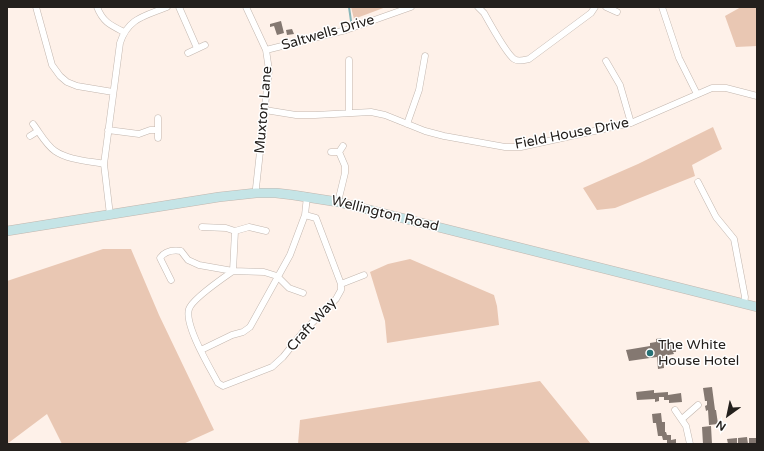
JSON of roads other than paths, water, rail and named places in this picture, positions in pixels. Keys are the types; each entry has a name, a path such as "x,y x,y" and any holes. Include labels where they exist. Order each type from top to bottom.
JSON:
{"street":[{"path":"97,7 101,17 110,25 124,32"},
{"path":"110,215 104,164 120,43 124,32 136,20 167,7"},
{"path":"179,7 197,48"},
{"name":"Muxton Lane","path":"246,7 266,50 269,70 256,193"},
{"name":"Saltwells Drive","path":"266,50 346,30 411,7"},
{"path":"478,7 484,12 509,53 514,59 521,61 529,59 591,13 595,7"},
{"path":"606,7 617,12"},
{"path":"662,7 679,58 697,94"},
{"path":"28,11 36,8 52,65 60,76 67,82 77,86 114,92"},
{"path":"188,53 205,45"},
{"path":"407,124 419,90 425,56"},
{"path":"349,60 349,113"},
{"path":"606,61 620,85 631,124"},
{"name":"Field House Drive","path":"265,110 308,115 371,112 385,115 425,131 444,136 506,147 521,147 631,124 712,88 726,88 757,96"},
{"path":"158,118 158,138"},
{"path":"34,124 55,151 67,156 104,164"},
{"path":"108,130 139,134 150,130 158,130"},
{"path":"30,136 38,131"},
{"path":"339,152 343,146"},
{"path":"331,152 339,152"},
{"path":"338,202 345,173 345,166 339,152"},
{"path":"698,182 716,217 734,239 745,297 744,304"},
{"name":"Wellington Road","path":"7,230 219,197 256,193 307,196 338,202 757,307"},
{"path":"235,231 233,271 195,300 189,308 188,320 201,350 232,335 243,332 250,327 290,255 305,215 307,196"},
{"name":"Craft Way","path":"201,350 218,383 223,386 272,367 283,357 303,332 336,299 341,290 341,284 316,218 305,215"},
{"path":"202,227 226,228 235,231 249,227 266,231"},
{"path":"171,280 160,258 162,255 174,250 182,251 188,260 199,265 233,271 264,272 277,276 289,288 303,293"},
{"path":"341,284 364,275"},
{"path":"682,419 698,405"},
{"path":"675,410 688,430 690,444"}],"waterway":[{"path":"349,7 351,21"}],"place":[{"name":"The White House Hotel","path":"650,353"}]}
